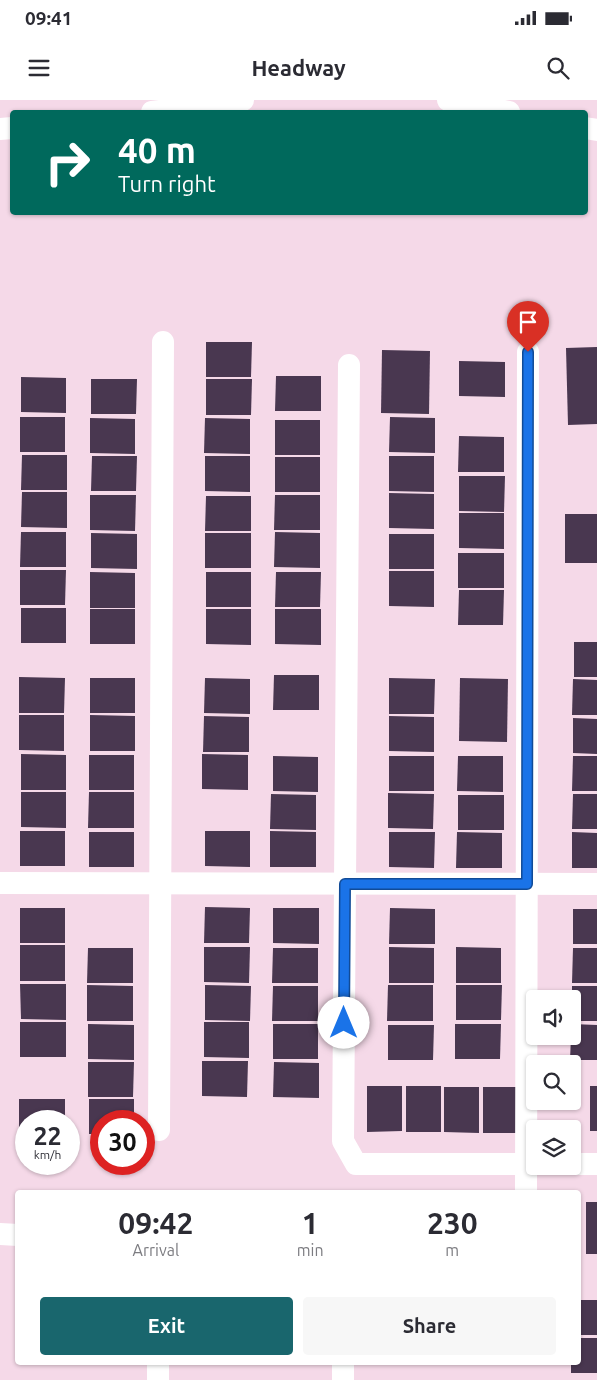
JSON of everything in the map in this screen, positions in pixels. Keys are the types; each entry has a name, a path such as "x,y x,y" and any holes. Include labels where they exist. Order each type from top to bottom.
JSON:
{"street":[{"path":"167,110 242,100"},
{"path":"448,100 499,110"},
{"path":"160,1130 163,342"},
{"path":"528,352 527,884 530,1120"},
{"path":"349,365 343,1141 356,1164 526,1164"},
{"path":"0,883 597,884"},
{"path":"581,1164 597,1164"},
{"path":"526,1190 528,1175"},
{"path":"0,1234 15,1235"},
{"path":"158,1365 158,1380"},
{"path":"343,1365 343,1380"}],"building":[{"path":"206,342 252,342 251,377 206,377"},
{"path":"597,347 597,424 568,425 566,348"},
{"path":"382,350 430,351 429,414 381,413"},
{"path":"459,361 505,362 505,397 459,396"},
{"path":"276,376 321,376 321,411 275,411"},
{"path":"21,377 66,378 66,413 21,412"},
{"path":"91,379 137,379 136,414 91,414"},
{"path":"206,379 252,379 251,415 206,415"},
{"path":"20,417 65,417 65,452 20,452"},
{"path":"390,417 435,418 435,453 389,452"},
{"path":"90,418 135,419 135,454 90,453"},
{"path":"205,418 250,419 250,454 204,453"},
{"path":"275,420 320,420 320,455 275,455"},
{"path":"459,436 504,437 504,472 458,472"},
{"path":"22,455 67,455 67,490 21,490"},
{"path":"92,456 137,456 136,491 91,491"},
{"path":"205,456 250,456 250,492 205,491"},
{"path":"389,456 434,456 434,492 389,491"},
{"path":"275,457 320,457 320,492 275,492"},
{"path":"459,476 505,476 504,512 459,511"},
{"path":"22,492 67,492 67,528 21,527"},
{"path":"389,493 434,494 434,529 389,528"},
{"path":"90,495 136,495 135,531 90,530"},
{"path":"275,495 320,495 320,530 274,530"},
{"path":"206,496 251,496 251,531 205,531"},
{"path":"459,513 504,513 504,549 459,548"},
{"path":"565,514 597,514 597,563 565,563"},
{"path":"21,532 66,532 66,567 20,567"},
{"path":"275,532 320,533 320,568 274,567"},
{"path":"91,533 137,534 137,569 91,568"},
{"path":"205,533 251,533 251,568 205,568"},
{"path":"389,534 434,534 434,569 389,569"},
{"path":"458,553 504,553 504,588 458,588"},
{"path":"20,570 66,570 65,605 20,605"},
{"path":"389,571 434,571 434,607 389,606"},
{"path":"90,572 135,573 135,608 90,608"},
{"path":"206,572 251,572 251,607 206,607"},
{"path":"276,572 321,572 320,607 275,607"},
{"path":"459,590 504,590 503,625 458,625"},
{"path":"21,608 66,608 66,643 21,643"},
{"path":"90,609 135,609 135,644 90,644"},
{"path":"206,609 251,609 251,645 206,644"},
{"path":"275,609 321,609 321,645 275,644"},
{"path":"574,642 597,642 597,677 574,677"},
{"path":"274,675 319,675 319,710 273,710"},
{"path":"19,677 65,678 64,713 19,713"},
{"path":"90,678 135,678 135,713 90,713"},
{"path":"205,678 250,679 250,714 204,713"},
{"path":"389,678 435,679 434,714 389,714"},
{"path":"460,678 508,679 507,742 459,741"},
{"path":"573,679 597,680 597,715 572,715"},
{"path":"19,715 64,715 64,751 19,750"},
{"path":"90,715 135,716 135,751 90,751"},
{"path":"204,716 249,717 249,752 203,752"},
{"path":"389,716 434,717 434,752 389,751"},
{"path":"573,718 597,719 597,754 573,753"},
{"path":"21,754 66,755 66,790 21,790"},
{"path":"202,754 248,755 248,790 202,789"},
{"path":"89,755 134,755 134,790 89,790"},
{"path":"273,756 318,757 318,792 273,791"},
{"path":"389,756 434,756 434,791 389,791"},
{"path":"458,756 503,756 503,792 457,791"},
{"path":"573,756 597,756 597,791 572,791"},
{"path":"21,792 66,792 66,828 21,827"},
{"path":"89,792 134,792 134,828 88,828"},
{"path":"388,793 434,794 433,829 388,828"},
{"path":"271,794 316,795 316,830 270,829"},
{"path":"573,794 597,794 597,829 572,829"},
{"path":"458,795 504,795 504,830 458,830"},
{"path":"20,831 65,831 65,866 20,866"},
{"path":"205,831 250,831 250,867 205,866"},
{"path":"270,831 316,832 316,867 270,867"},
{"path":"89,832 134,832 134,867 89,867"},
{"path":"389,832 435,832 434,868 389,867"},
{"path":"457,832 502,833 502,868 456,868"},
{"path":"572,832 597,833 597,868 572,868"},
{"path":"205,907 250,908 249,943 204,943"},
{"path":"20,908 65,908 65,943 20,943"},
{"path":"273,908 319,908 319,944 273,943"},
{"path":"390,908 435,909 435,944 389,944"},
{"path":"573,909 597,909 597,944 573,944"},
{"path":"20,945 65,945 65,981 20,981"},
{"path":"204,947 250,947 249,983 204,982"},
{"path":"389,947 434,948 434,983 389,983"},
{"path":"456,947 501,948 501,983 456,983"},
{"path":"88,948 133,948 133,983 87,983"},
{"path":"273,948 318,948 318,983 272,983"},
{"path":"573,948 597,948 597,983 572,983"},
{"path":"20,984 66,984 66,1020 21,1019"},
{"path":"87,985 133,986 133,1021 87,1021"},
{"path":"205,985 251,986 250,1021 205,1020"},
{"path":"388,985 433,985 433,1021 387,1021"},
{"path":"456,985 502,985 501,1020 456,1020"},
{"path":"273,986 318,986 318,1021 272,1021"},
{"path":"572,986 597,986 597,1021 581,1021 581,990 572,990"},
{"path":"20,1022 66,1022 66,1057 20,1057"},
{"path":"204,1022 249,1022 249,1058 204,1057"},
{"path":"88,1024 134,1025 134,1060 88,1059"},
{"path":"273,1024 318,1024 318,1059 273,1059"},
{"path":"455,1024 501,1024 500,1059 455,1059"},
{"path":"581,1024 597,1025 597,1060 581,1060 581,1055 570,1055 571,1045 581,1045"},
{"path":"388,1025 434,1025 433,1060 388,1060"},
{"path":"202,1061 248,1061 247,1097 202,1096"},
{"path":"88,1062 134,1062 133,1097 88,1097"},
{"path":"274,1062 319,1063 319,1098 273,1097"},
{"path":"367,1086 402,1086 402,1131 367,1132"},
{"path":"406,1086 441,1086 441,1132 406,1132"},
{"path":"590,1086 597,1086 597,1131 590,1131"},
{"path":"444,1087 479,1087 479,1133 444,1132"},
{"path":"483,1087 518,1087 518,1133 483,1133"},
{"path":"19,1099 65,1099 65,1110 19,1110"},
{"path":"89,1099 134,1099 134,1110 90,1110 89,1134"},
{"path":"586,1202 597,1202 597,1254 586,1254"},
{"path":"581,1300 597,1300 597,1335 581,1335"},
{"path":"581,1338 597,1338 597,1373 571,1373 571,1365 581,1365"}],"route":[{"path":"344,1023 345,884 527,884 528,352"}]}
